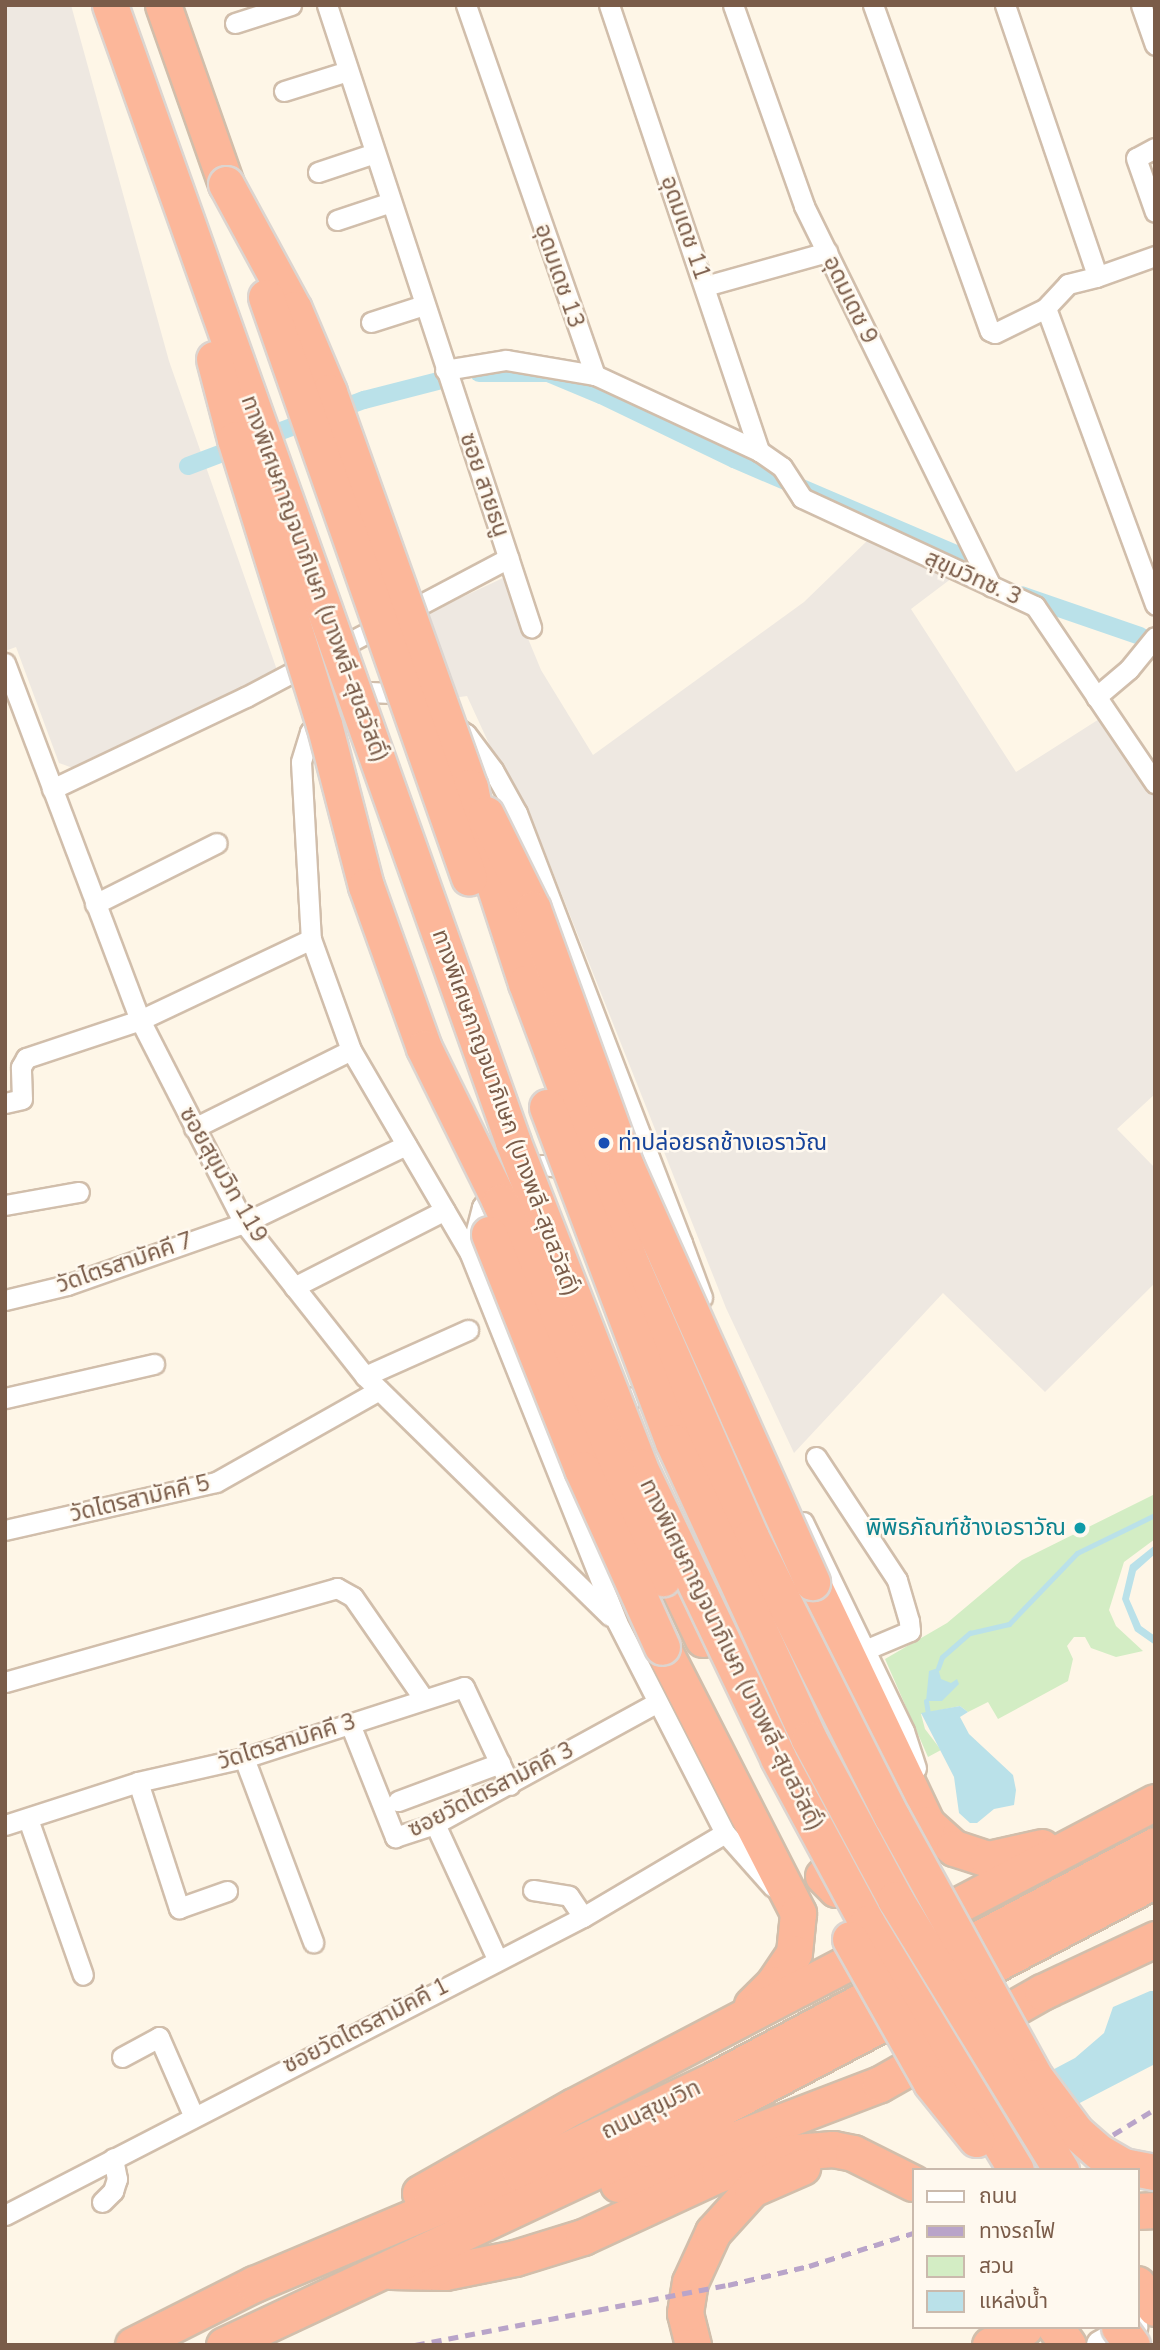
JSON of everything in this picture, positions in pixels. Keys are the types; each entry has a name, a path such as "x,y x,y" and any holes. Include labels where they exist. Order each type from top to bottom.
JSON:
{"highway":[{"name":"ทางพิเศษกาญจนาภิเษก (บางพลี-สุขสวัสดิ์)","path":"110,5 513,1142 639,1466 778,1758 867,1923 1014,2168"},
{"name":"ทางพิเศษกาญจนาภิเษก (บางพลี-สุขสวัสดิ์)","path":"163,5 554,1125 673,1442 808,1739 902,1910 1060,2168"},
{"path":"226,184 312,349 470,787 501,910 632,1266 711,1449 806,1648 934,1897 1035,2077 1076,2132 1099,2152 1123,2166 1134,2168"},
{"path":"179,204 234,439 324,724 366,886 525,1329 662,1647 798,1913 797,1941 785,1968 723,2030"},
{"path":"470,787 518,871 626,1166 812,1581 927,1824 954,1849 988,1859 1033,1851 1148,1810"},
{"path":"424,1048 496,1192 616,1477 743,1738 931,2083 976,2139 1012,2168"},
{"path":"598,1413 676,1586 827,1883 836,1889 878,1877 918,1844 927,1824"},
{"path":"471,2166 630,2097 921,1944 1148,1810"},
{"path":"254,2284 723,2030 1148,1810"},
{"name":"ถนนสุขุมวิท","path":"133,2345 254,2284 629,2121 1155,1845"},
{"name":"ถนนสุขุมวิท","path":"224,2345 377,2271 658,2142 1155,1880"},
{"path":"420,2252 528,2217 846,2099 1042,1992 1155,1939"},
{"path":"377,2271 444,2272 515,2258 583,2237 719,2174 782,2153 833,2149 897,2174"},
{"path":"693,2345 685,2313 698,2257 729,2211 752,2189 796,2168 826,2161 897,2174"},
{"path":"1139,2273 1155,2266"},
{"path":"1139,2287 1155,2308"},
{"path":"990,2345 1021,2329"},
{"path":"1056,2329 1068,2345"},
{"path":"1120,2329 1132,2345"}],"main road":[{"path":"1139,2324 1155,2315"},
{"path":"1101,2345 1129,2329"}],"street":[{"path":"235,23 291,5"},
{"name":"ซอย สายธนู","path":"52,789 246,697 509,558 327,5"},
{"name":"อุดมเดช 13","path":"466,5 596,375"},
{"name":"อุดมเดช 11","path":"609,5 759,450"},
{"name":"อุดมเดช 9","path":"733,5 804,206 988,580"},
{"path":"873,5 990,331 995,333 1046,308 1068,284 1155,256"},
{"path":"1005,5 1096,277"},
{"path":"1142,5 1155,44"},
{"path":"284,91 348,71"},
{"path":"1155,148 1136,158 1155,212"},
{"path":"318,172 374,153"},
{"path":"337,220 391,202"},
{"path":"705,286 827,252"},
{"path":"371,322 424,305"},
{"path":"1046,308 1155,605"},
{"path":"445,370 506,360 596,375 759,450"},
{"name":"สุขุมวิทซ. 3","path":"759,450 782,467 797,492 988,580 1037,608 1155,782"},
{"path":"509,558 531,627"},
{"path":"1096,697 1129,669 1155,638"},
{"name":"ซอยสุขุมวิท 119","path":"5,663 140,1020 244,1223 365,1376 617,1622"},
{"path":"798,1913 725,1833 656,1703 617,1622 470,1254 351,1050 311,939 307,906 301,762 310,732 325,713 370,692 391,693 466,734 517,813 731,1369 904,1731 923,1789 927,1824"},
{"path":"96,904 217,843"},
{"path":"5,1103 22,1099 21,1067 26,1058 140,1020 311,939"},
{"path":"194,1128 351,1050"},
{"name":"วัดไตรสามัคคี 7","path":"5,1300 67,1284 244,1223 406,1145"},
{"path":"470,1254 482,1207 494,1186 520,1168 543,1165 579,1169 612,1183 682,1243"},
{"path":"5,1205 79,1192"},
{"path":"294,1286 445,1210"},
{"path":"365,1376 468,1330"},
{"path":"5,1398 154,1364"},
{"path":"542,1435 705,1367 717,1364 731,1369"},
{"name":"วัดไตรสามัคคี 5","path":"5,1530 216,1482 379,1390"},
{"path":"816,1457 897,1580 909,1621 910,1631 865,1650"},
{"path":"5,1682 337,1588 353,1597 424,1699"},
{"name":"วัดไตรสามัคคี 3","path":"5,1825 138,1782 244,1758 424,1699 468,1689 510,1785"},
{"name":"ซอยวัดไตรสามัคคี 3","path":"349,1724 395,1837 435,1824 656,1703"},
{"path":"244,1758 313,1942"},
{"path":"398,1801 500,1763"},
{"path":"138,1782 179,1908 227,1891"},
{"path":"27,1819 83,1975"},
{"path":"435,1824 497,1959"},
{"name":"ซอยวัดไตรสามัคคี 1","path":"5,2215 193,2115 583,1917 725,1833"},
{"path":"533,1890 569,1896 583,1917"},
{"path":"122,2057 159,2037 193,2115"},
{"path":"102,2202 113,2191 117,2179 113,2158"}],"shaded area":[{"path":"5,5 71,5 169,361 278,673 73,768 59,763 16,647 5,651"},
{"path":"869,539 952,578 911,609 1016,772 1104,716 1155,786 1155,1094 1117,1129 1155,1168 1155,1283 1045,1392 943,1293 794,1453 726,1308 533,822 526,824 467,696 453,698 422,616 503,578 541,670 593,755 804,602"}],"green space":[{"path":"1155,1494 1155,1539 1124,1562 1109,1610 1116,1626 1143,1651 1116,1657 1091,1648 1085,1637 1074,1637 1067,1646 1073,1659 1068,1681 998,1719 988,1702 968,1712 960,1706 921,1714 925,1729 941,1750 928,1757 885,1659 947,1623 1022,1560"}],"water":[{"path":"1155,1545 1155,1554 1136,1571 1129,1599 1141,1626 1155,1636 1155,1645 1135,1631 1122,1599 1130,1565"},
{"path":"938,1668 941,1679 951,1683 957,1679 959,1684 942,1701 926,1701 929,1671"},
{"path":"960,1706 968,1712 960,1717 969,1734 1013,1775 1016,1790 1014,1805 994,1809 977,1823 970,1823 959,1813 954,1777 921,1713"},
{"path":"1155,1991 1155,2064 1016,2136 996,2100 1075,2058 1104,2033 1113,2007"}],"waterway":[{"path":"479,373 548,373 601,395 734,459 963,557 986,581"},
{"path":"188,466 364,400 442,380"},
{"path":"1021,595 1140,636"},
{"path":"938,1668 942,1657 970,1633 1009,1624 1077,1553 1155,1515"},
{"path":"926,1701 928,1713"}],"railway":[{"path":"1058,2168 1155,2109"},
{"path":"415,2345 728,2285 809,2266 912,2233"}],"place":[{"name":"ท่าปล่อยรถช้างเอราวัณ","path":"604,1143"},
{"name":"พิพิธภัณฑ์ช้างเอราวัณ","path":"1080,1528"}]}
